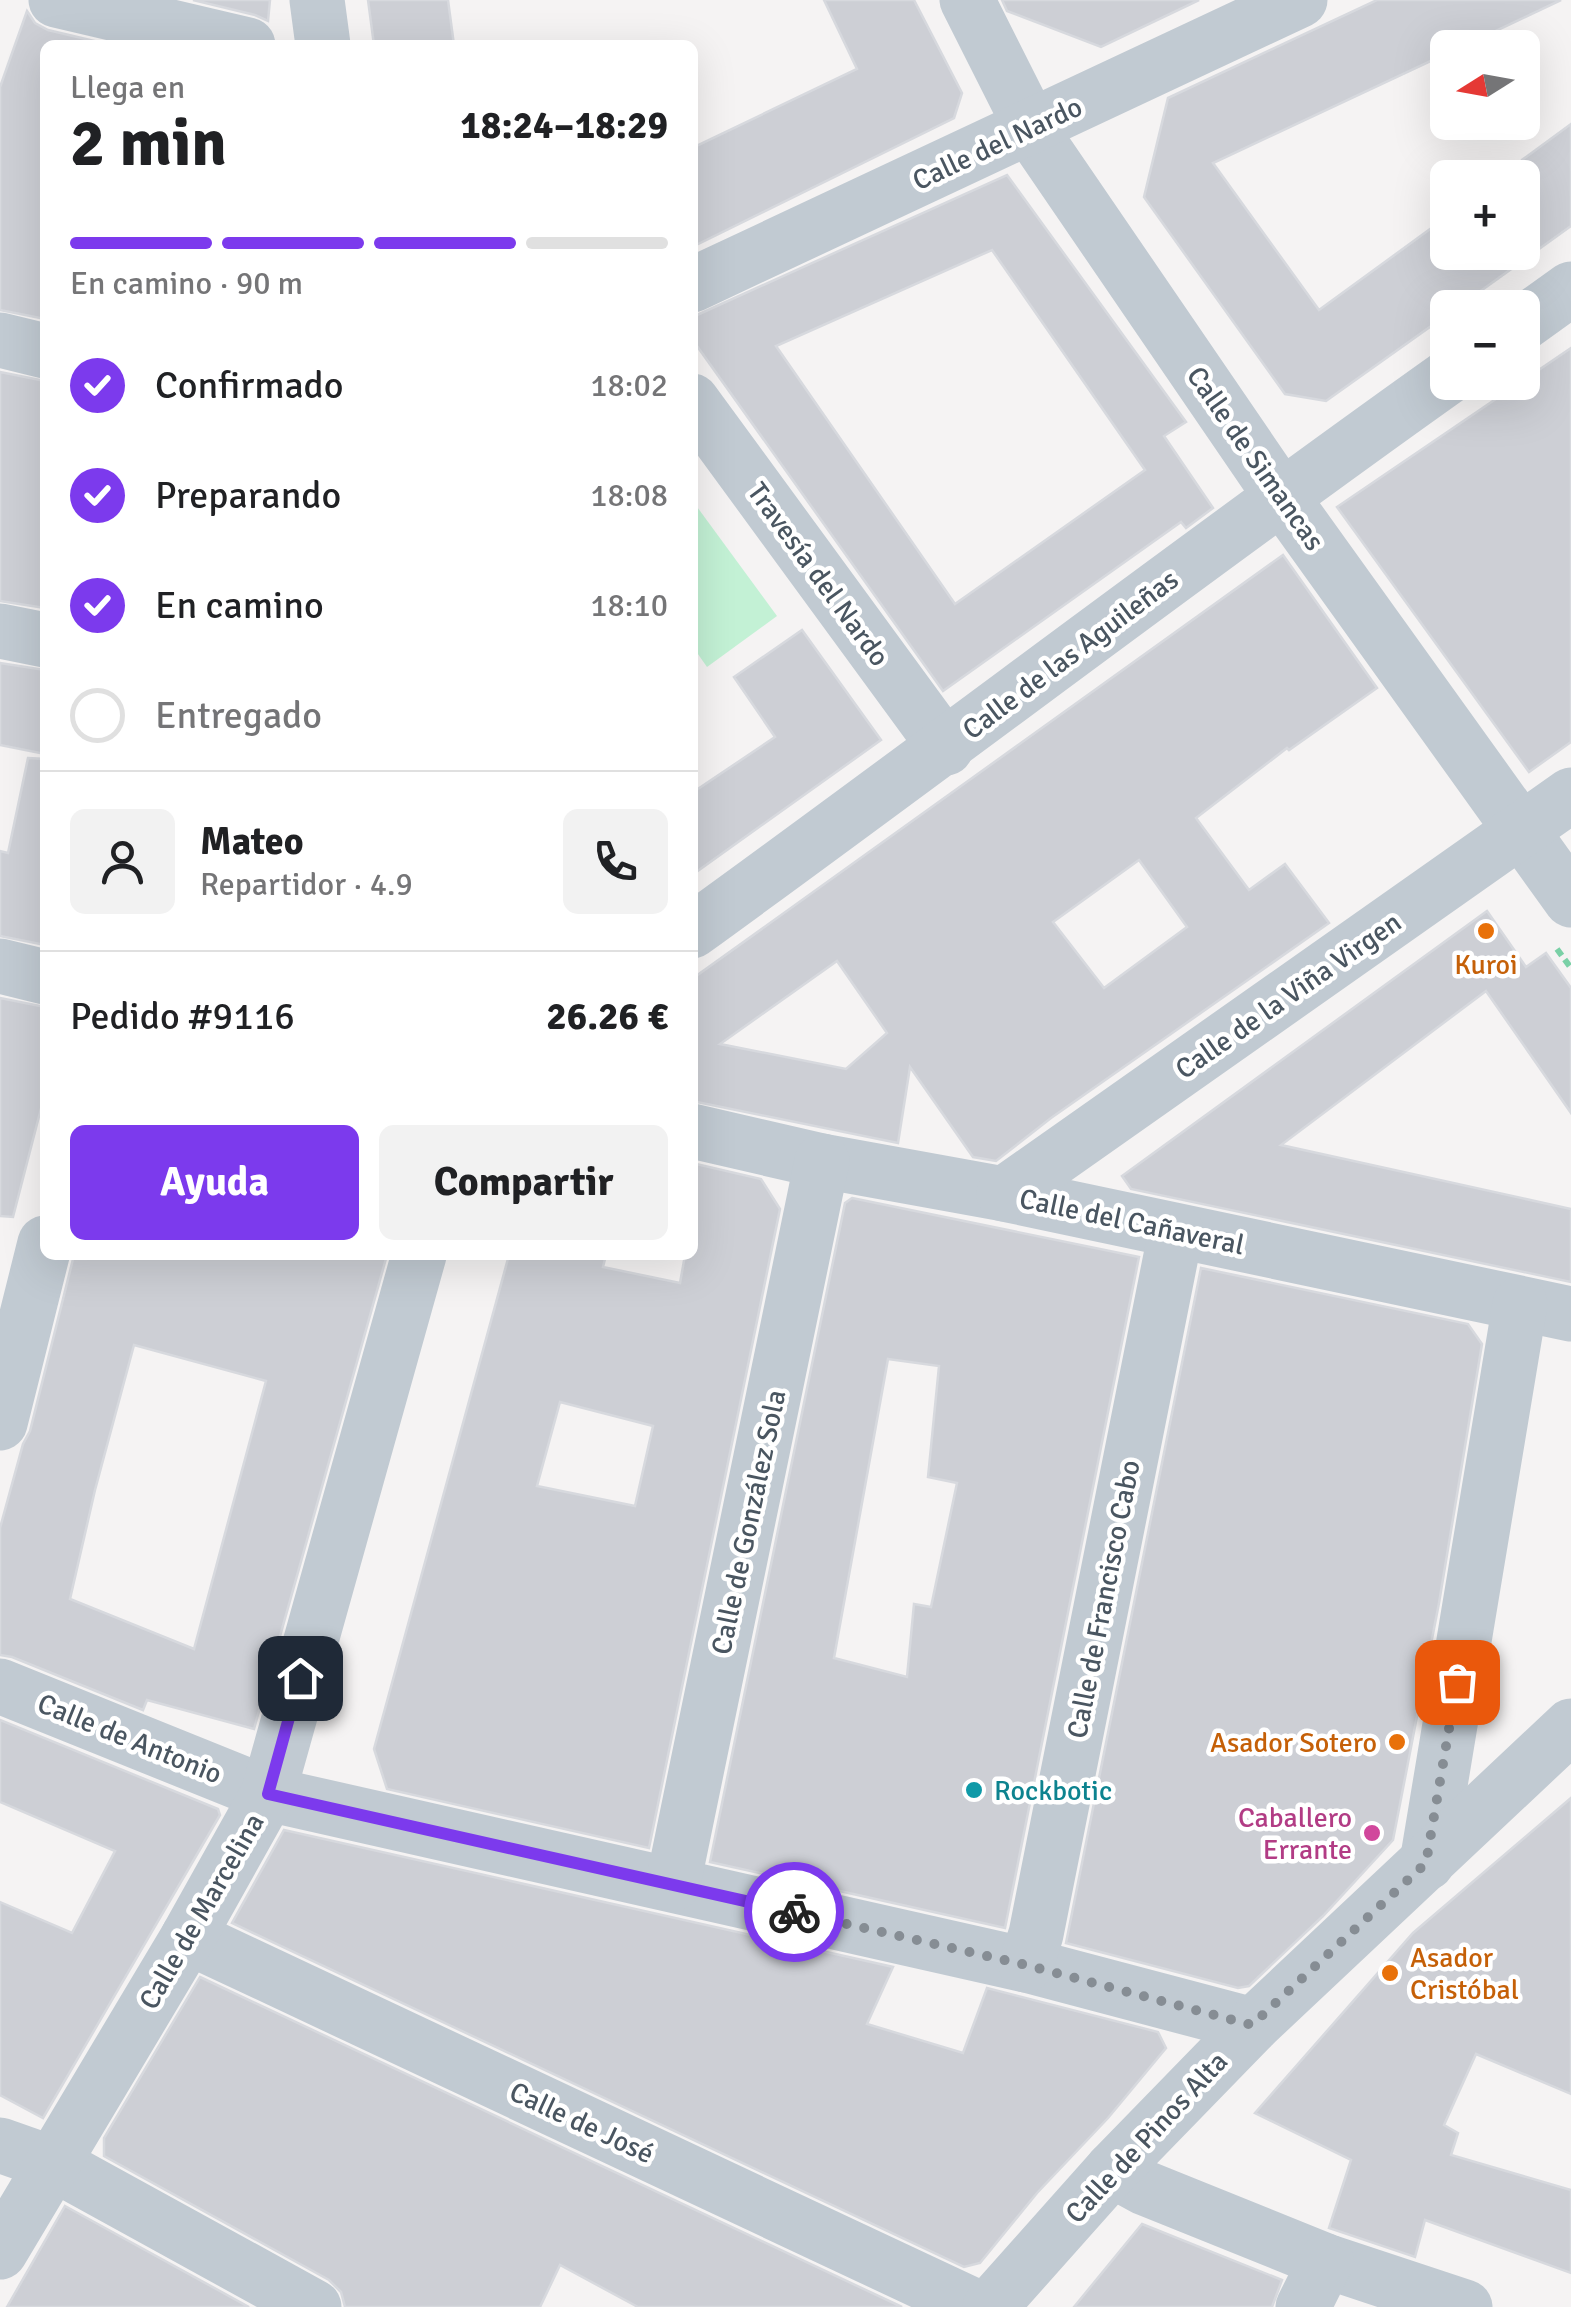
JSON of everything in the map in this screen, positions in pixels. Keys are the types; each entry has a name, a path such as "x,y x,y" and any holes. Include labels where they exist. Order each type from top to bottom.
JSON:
{"street":[{"path":"56,0 227,40"},
{"path":"317,0 322,40"},
{"name":"Calle de Simancas","path":"967,0 1029,128 1280,496 1520,832 1562,922"},
{"name":"Calle del Nardo","path":"698,282 1300,0"},
{"path":"1540,312 1571,290"},
{"path":"0,340 40,350"},
{"name":"Calle de las Aguileñas","path":"698,927 946,748 1280,496 1430,391"},
{"name":"Travesía del Nardo","path":"698,409 946,748"},
{"path":"0,631 40,639"},
{"name":"Calle de la Viña Virgen","path":"1004,1194 1571,795"},
{"path":"0,966 40,976"},
{"name":"Calle del Cañaveral","path":"698,1132 1546,1309"},
{"name":"Calle de González Sola","path":"673,1884 822,1160"},
{"name":"Calle de Francisco Cabo","path":"1026,1965 1036,1934 1176,1231"},
{"path":"0,1423 41,1260"},
{"name":"Calle de Marcelina","path":"0,2252 188,1937 268,1794 418,1260"},
{"path":"1426,1863 1546,1309"},
{"name":"Calle de Antonio","path":"0,1686 268,1794 1026,1965 1252,2025"},
{"name":"Calle de Pinos Alta","path":"990,2307 1112,2170 1252,2025 1571,1726"},
{"name":"Calle de José","path":"188,1937 976,2307"},
{"path":"0,2146 54,2164 314,2307"},
{"path":"1112,2170 1314,2284 1465,2307"}],"path":[{"path":"1562,922 1571,968"}],"green space":[{"path":"698,508 777,616 707,667 698,654"}],"building":[{"path":"193,0 270,0 268,21 255,15"},
{"path":"368,0 448,0 453,40 373,40"},
{"path":"824,0 914,0 962,93 954,118 698,244 698,145 857,69"},
{"path":"1002,0 1199,0 1101,47 1007,11"},
{"path":"1377,0 1561,0 1498,30 1430,30 1430,61 1213,163 1319,310 1430,229 1430,270 1510,270 1482,290 1430,290 1430,327 1326,401 1285,394 1144,197 1168,98"},
{"path":"27,11 35,23 48,30 90,40 40,40 40,318 0,310 0,87"},
{"path":"1571,124 1571,226 1540,248 1540,160 1522,160"},
{"path":"1007,175 1186,422 1164,436 1213,508 1186,528 1181,522 943,691 698,347 698,315","holes":["992,250 1145,470 955,604 776,346"]},
{"path":"1571,348 1571,742 1529,772 1337,507 1494,400 1540,400 1540,369"},
{"path":"0,372 40,380 40,607 0,601"},
{"path":"1283,555 1377,688 1287,748 1196,818 1249,890 1285,864 1329,923 1051,1118 996,1161 973,1157 910,1067 898,1143 698,1102 698,975","holes":["1139,860 1187,927 1104,988 1053,922","837,961 887,1033 846,1069 720,1044"]},
{"path":"802,630 881,740 698,871 698,789 775,737 734,677"},
{"path":"0,663 40,669 40,753 0,745"},
{"path":"28,758 40,759 40,944 0,936 0,851 8,853"},
{"path":"1487,911 1526,967 1546,953 1571,988 1571,1113 1486,991 1281,1145 1571,1209 1571,1282 1131,1189 1122,1176"},
{"path":"0,998 40,1006 40,1112 13,1217 0,1216"},
{"path":"698,1164 761,1179 780,1209 649,1848 387,1789 374,1749 508,1260 605,1260 603,1267 680,1283 684,1260 698,1260","holes":["560,1402 653,1426 635,1506 537,1486"]},
{"path":"852,1198 1139,1257 1005,1928 710,1862 845,1203","holes":["888,1359 939,1366 928,1477 957,1483 931,1607 914,1604 907,1677 834,1658"]},
{"path":"73,1260 386,1260 254,1729 147,1700 143,1710 0,1655 0,1528 30,1431","holes":["134,1345 266,1381 194,1649 70,1599"]},
{"path":"1201,1268 1468,1324 1482,1344 1439,1603 1393,1840 1323,1916 1249,1986 1238,1988 1066,1943"},
{"path":"0,1720 218,1809 220,1815 43,2118 0,2095 0,1902 72,1933 115,1851 0,1802"},
{"path":"1571,1798 1571,2094 1476,2054 1444,2125 1458,2133 1451,2155 1571,2190 1571,2273 1425,2220 1415,2257 1329,2228 1351,2160 1255,2113 1413,1933"},
{"path":"284,1830 893,1967 867,2024 963,2053 987,1988 1158,2032 1166,2048 980,2263 964,2267 232,1923"},
{"path":"200,1977 902,2307 638,2307 560,2265 540,2307 345,2307 341,2292 329,2280 104,2156 104,2138"},
{"path":"65,2206 249,2307 7,2307"},
{"path":"1142,2224 1282,2280 1272,2307 1074,2307"}],"way so far":[{"path":"794,1912 1026,1965 1252,2025 1426,1863 1457,1682"}],"place":[{"name":"Kuroi","path":"1486,931"},
{"name":"Asador Sotero","path":"1397,1742"},
{"name":"Rockbotic","path":"974,1790"},
{"name":"Caballero Errante","path":"1372,1833"},
{"name":"Asador Cristóbal","path":"1390,1973"}],"route":[{"path":"300,1678 268,1794 794,1912"}]}
